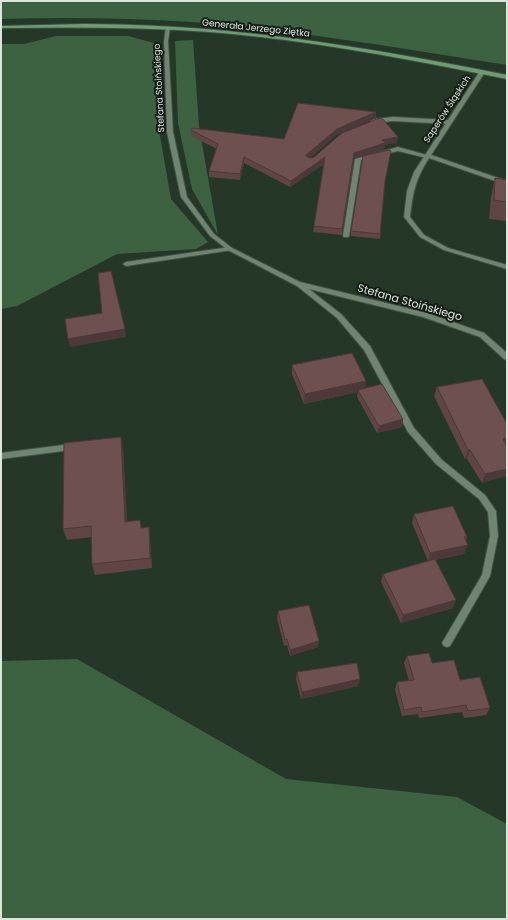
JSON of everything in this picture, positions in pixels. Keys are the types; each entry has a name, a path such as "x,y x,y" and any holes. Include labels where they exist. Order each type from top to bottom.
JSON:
{"main road":[{"name":"Generała Jerzego Ziętka","path":"1,27 88,25 168,28 237,33 344,47 507,77"}],"street":[{"name":"Stefana Stoińskiego","path":"168,28 166,41 170,132 184,198 212,235 230,249 298,284 339,316 367,348 411,430 439,462 482,497 492,511 494,536 486,576 447,643"},
{"name":"Saperów Śląskich","path":"482,72 417,172 410,191 407,217 422,236 446,249 507,267"},
{"path":"368,124 375,121 393,119 449,122"},
{"path":"346,236 358,159 398,149 427,156"},
{"name":"Saperów Śląskich","path":"427,156 507,183"},
{"path":"126,264 230,249"},
{"name":"Stefana Stoińskiego","path":"298,284 425,315 482,334 507,357"},
{"path":"1,456 63,448"}],"green space":[{"path":"1,1 507,1 507,65 311,35 192,22 96,18 1,19"},
{"path":"56,36 128,36 154,43 159,130 171,199 208,242 196,249 117,254 17,306 1,309 1,44 24,44"},
{"path":"193,40 199,126 218,235 192,189 178,123 175,41"},
{"path":"77,659 286,779 457,797 507,824 507,919 1,919 1,661"}],"building":[{"path":"298,103 376,112 337,129 306,155 307,157 313,158 342,133 377,119 382,118 398,137 382,140 385,143 354,153 342,229 314,226 325,157 291,181 244,157 240,174 209,171 218,144 191,130 192,128 284,139"},
{"path":"389,150 391,151 385,181 380,234 351,231 363,156"},
{"path":"495,178 507,180 507,202 494,200"},
{"path":"111,271 125,329 68,339 65,319 102,313 98,273"},
{"path":"352,353 366,381 305,394 292,365"},
{"path":"482,379 507,424 507,438 503,439 507,447 507,469 485,474 470,450 468,450 437,387"},
{"path":"382,384 403,419 379,426 358,390"},
{"path":"121,437 125,522 140,520 141,528 149,527 150,558 92,564 91,526 63,529 64,443"},
{"path":"453,506 467,537 464,537 468,545 430,553 414,514"},
{"path":"435,559 456,600 403,615 383,574"},
{"path":"309,605 319,641 290,650 287,639 285,640 278,611"},
{"path":"429,653 432,663 454,660 460,680 480,677 490,708 468,711 466,705 422,712 421,707 404,710 397,682 414,680 407,656"},
{"path":"357,663 360,679 302,692 297,672"}]}
